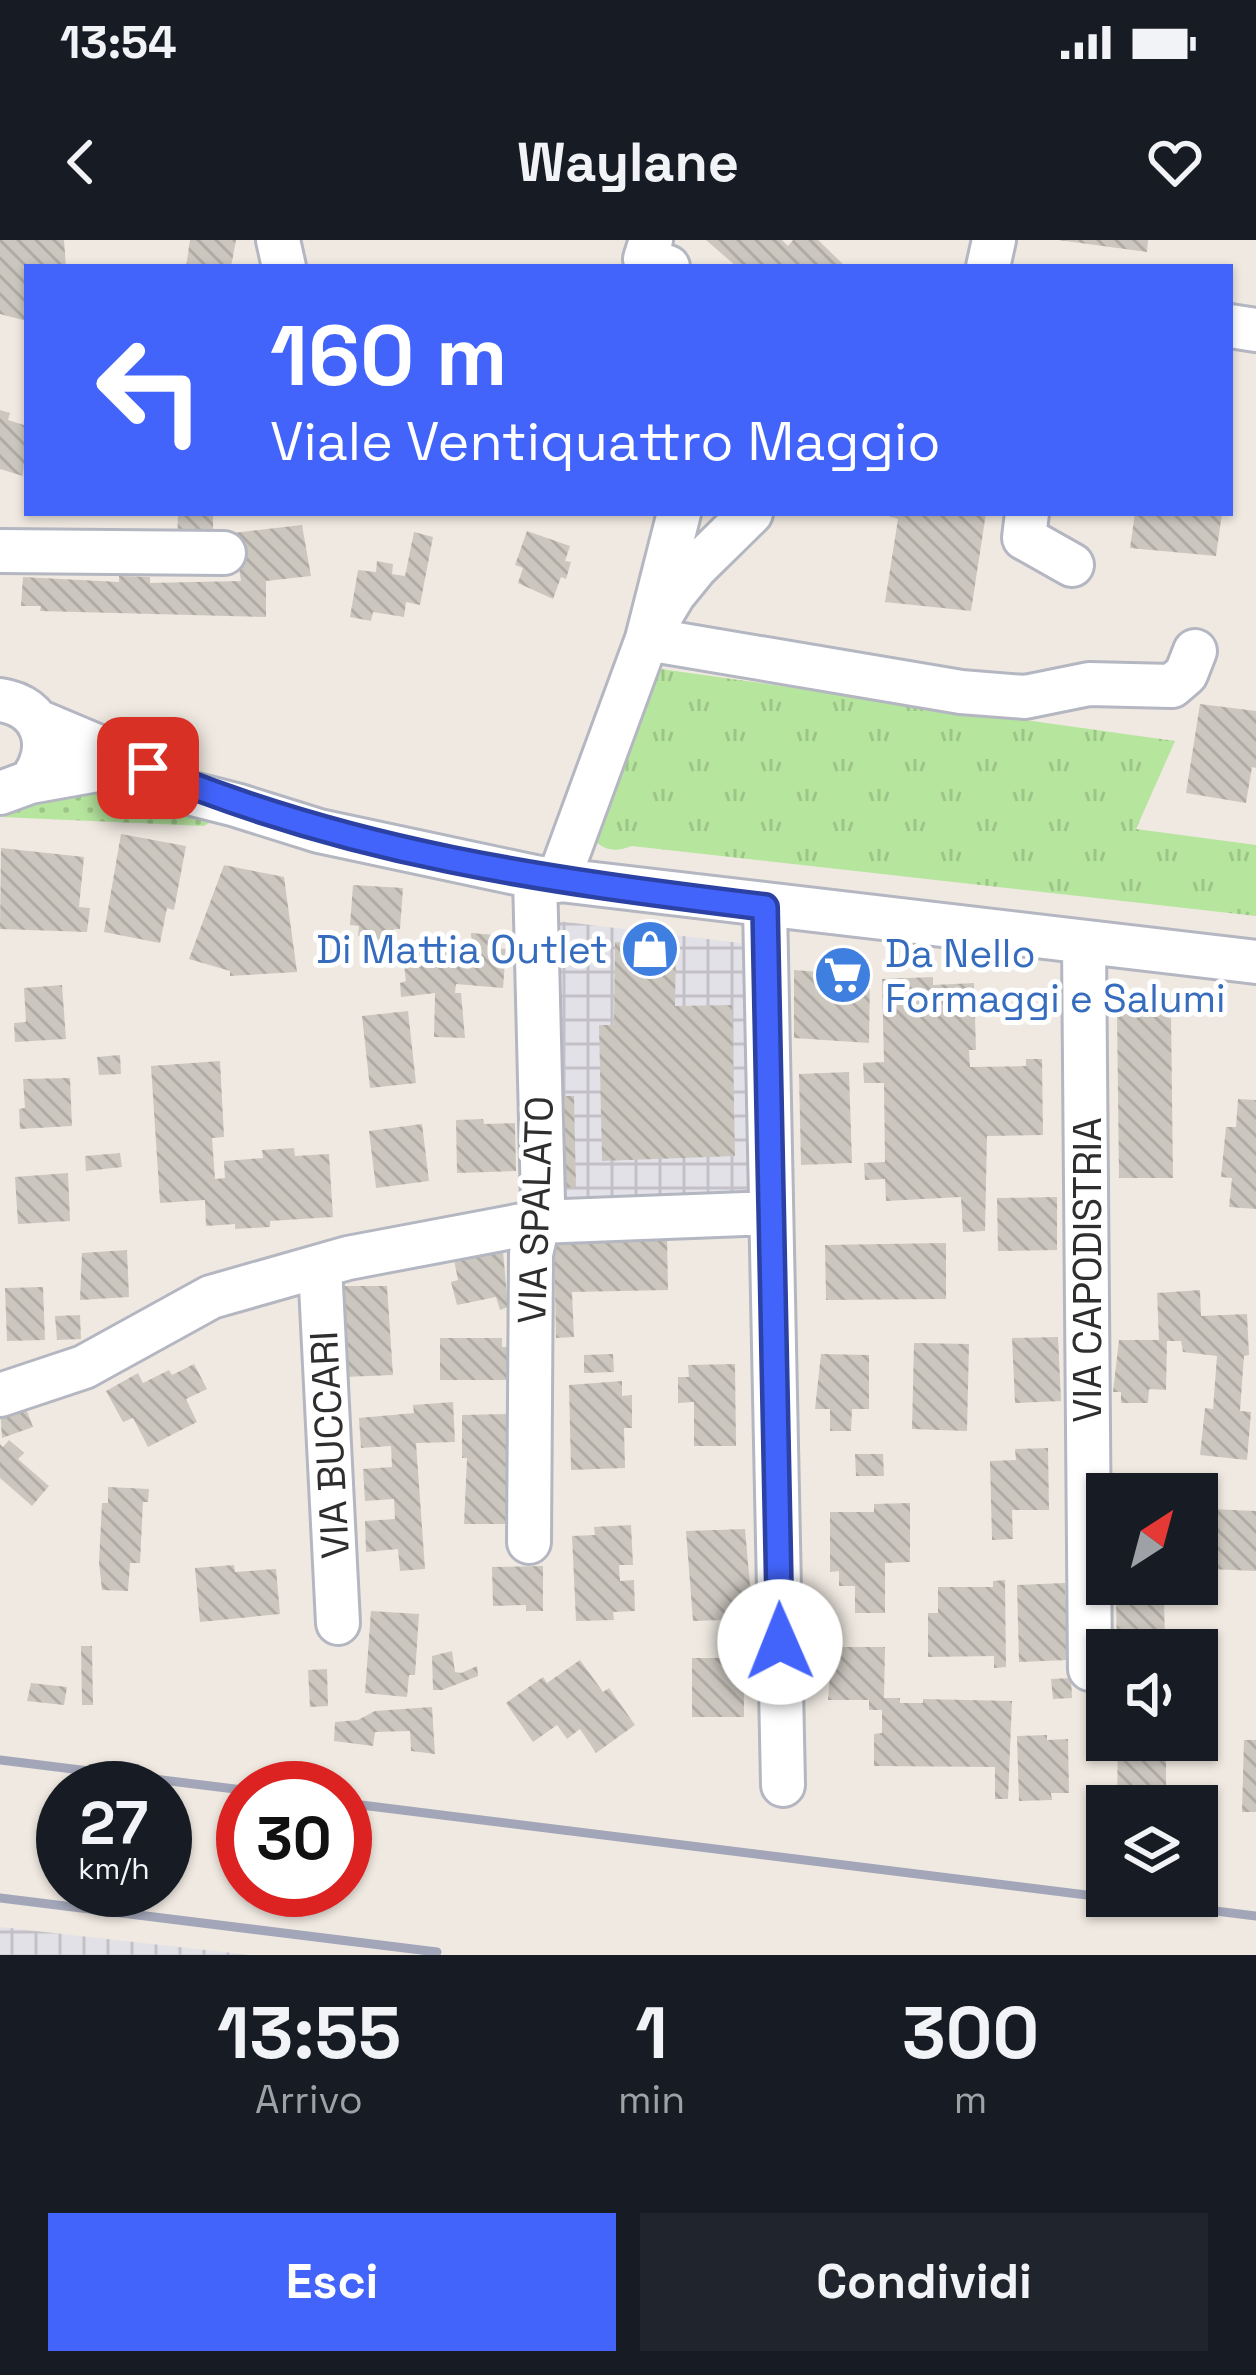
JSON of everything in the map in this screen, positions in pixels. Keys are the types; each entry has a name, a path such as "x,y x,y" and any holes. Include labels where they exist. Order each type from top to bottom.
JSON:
{"street":[{"path":"651,240 646,259 660,264"},
{"path":"647,640 678,516"},
{"path":"546,879 647,640 696,567 748,516"},
{"path":"1027,516 1024,538 1072,565"},
{"path":"0,551 224,553"},
{"path":"647,640 961,692 1024,697 1089,684 1172,686 1186,674 1195,651"},
{"path":"0,700 26,708 40,722 236,805"},
{"path":"15,787 46,754 40,722"},
{"path":"15,787 97,770 320,831 546,879 1256,962"},
{"name":"VIA SPALATO","path":"529,1543 531,1254 542,1202 546,879"},
{"path":"765,907 783,1785"},
{"name":"VIA CAPODISTRIA","path":"1084,944 1090,1629"},
{"name":"VIA BUCCARI","path":"0,1395 84,1367 212,1297 320,1266 538,1222 770,1213"},
{"name":"VIA BUCCARI","path":"320,1266 338,1623"}],"shaded area":[{"path":"549,920 749,944 754,1201 554,1207"},
{"path":"0,1927 250,1955 0,1955"}],"green space":[{"path":"661,669 1175,741 1136,829 1256,845 1256,916 632,846 605,848 596,842 597,831"},
{"path":"75,787 124,790 209,823 2,817 3,812"}],"building":[{"path":"0,240 64,240 66,264 24,264 24,320 0,314"},
{"path":"190,240 236,240 232,264 186,264"},
{"path":"706,240 782,240 788,246 793,240 818,240 843,264 734,264"},
{"path":"1058,240 1148,240 1147,252"},
{"path":"0,410 10,413 8,420 24,425 23,476 0,469"},
{"path":"178,516 213,516 213,548 177,547"},
{"path":"888,516 986,516 971,611 885,602 898,519"},
{"path":"1135,516 1222,516 1216,556 1130,548"},
{"path":"302,525 311,576 266,581 266,617 40,611 41,606 21,606 23,577 119,582 119,576 150,577 150,583 241,581 233,533"},
{"path":"527,531 570,546 566,579 561,577 553,599 518,583 523,568 515,565"},
{"path":"414,532 433,537 420,605 406,602 404,617 373,612 371,621 350,617 358,570 376,572 377,561 393,564 392,574 405,576"},
{"path":"1200,704 1256,711 1256,768 1252,767 1246,803 1186,793"},
{"path":"121,834 186,846 174,910 167,908 160,943 104,932"},
{"path":"1,848 84,857 79,907 90,908 87,932 0,929"},
{"path":"224,865 284,877 297,972 230,976 230,971 189,959"},
{"path":"353,885 403,888 400,929 394,929 393,942 358,936 359,926 350,925"},
{"path":"471,933 495,935 494,948 506,949 503,988 456,984 465,1038 434,1037 435,993 401,997 400,983 406,981 402,950 418,948 416,943 472,947"},
{"path":"615,942 680,945 675,1006 732,1005 735,1156 602,1161 599,1025 614,1025"},
{"path":"794,970 870,976 869,1043 794,1038"},
{"path":"933,977 933,985 974,983 976,1050 969,1050 970,1067 1026,1066 1026,1059 1042,1059 1043,1135 987,1136 985,1231 963,1232 961,1197 886,1201 885,1179 865,1180 864,1163 885,1162 884,1083 864,1083 863,1063 884,1062 882,979"},
{"path":"62,985 66,1039 15,1042 14,1023 26,1022 24,988"},
{"path":"408,1011 416,1083 370,1088 362,1016"},
{"path":"1117,1012 1171,1012 1173,1178 1119,1178"},
{"path":"120,1055 121,1074 99,1075 97,1057"},
{"path":"220,1061 224,1137 212,1138 215,1179 225,1178 224,1161 263,1158 262,1150 294,1148 295,1156 329,1154 333,1217 270,1221 270,1227 235,1229 235,1224 206,1226 205,1200 160,1203 151,1066"},
{"path":"849,1072 852,1163 801,1165 799,1074"},
{"path":"70,1078 72,1126 20,1129 19,1109 25,1108 23,1079"},
{"path":"551,1096 574,1096 576,1187 553,1188"},
{"path":"1238,1099 1256,1100 1256,1209 1229,1207 1232,1178 1221,1177 1226,1127 1236,1127"},
{"path":"483,1119 484,1124 515,1123 516,1171 457,1173 456,1120"},
{"path":"422,1124 429,1181 376,1188 369,1131"},
{"path":"120,1153 122,1167 86,1171 85,1156"},
{"path":"68,1173 70,1221 18,1224 15,1177"},
{"path":"1057,1197 1057,1250 998,1251 997,1198"},
{"path":"667,1233 668,1290 572,1292 574,1337 556,1338 554,1236"},
{"path":"502,1240 508,1307 500,1310 496,1297 457,1305 451,1282 458,1280 452,1250"},
{"path":"946,1243 946,1299 826,1300 825,1245"},
{"path":"127,1250 129,1297 80,1300 82,1253"},
{"path":"340,1286 387,1286 393,1375 344,1377"},
{"path":"43,1287 45,1340 7,1341 5,1288"},
{"path":"1200,1290 1201,1316 1247,1314 1249,1355 1244,1356 1240,1411 1251,1412 1247,1460 1200,1455 1205,1408 1213,1409 1217,1356 1183,1352 1181,1341 1167,1341 1166,1390 1149,1389 1148,1403 1121,1403 1121,1392 1113,1392 1119,1340 1159,1340 1157,1293"},
{"path":"80,1315 81,1339 57,1340 55,1316"},
{"path":"1058,1337 1061,1401 1015,1403 1012,1338"},
{"path":"440,1338 502,1338 502,1347 514,1347 514,1380 440,1380"},
{"path":"914,1343 969,1344 967,1431 912,1429"},
{"path":"613,1354 614,1372 584,1373 584,1355"},
{"path":"821,1354 869,1355 869,1409 852,1409 851,1431 830,1431 830,1409 815,1409"},
{"path":"194,1364 207,1389 186,1399 197,1422 148,1447 133,1418 123,1422 106,1391 138,1373 143,1383"},
{"path":"735,1364 736,1446 694,1446 694,1402 678,1403 678,1377 689,1377 688,1365"},
{"path":"622,1381 622,1396 632,1395 632,1428 624,1428 625,1468 571,1470 569,1385"},
{"path":"22,1398 33,1427 2,1438 0,1407"},
{"path":"453,1402 455,1442 416,1443 425,1569 400,1571 398,1549 366,1552 365,1521 395,1519 394,1499 365,1501 363,1469 392,1467 391,1446 361,1448 359,1418 414,1413 413,1405"},
{"path":"506,1414 507,1458 513,1458 513,1524 464,1524 467,1458 462,1458 462,1415"},
{"path":"9,1440 24,1453 18,1459 49,1486 32,1506 0,1478 0,1444 3,1447"},
{"path":"1048,1448 1049,1510 1012,1510 1013,1539 992,1540 990,1461 1016,1460 1015,1449"},
{"path":"855,1454 883,1454 884,1476 856,1476"},
{"path":"108,1487 149,1489 148,1502 143,1502 140,1563 130,1563 128,1591 102,1590 102,1503 108,1503"},
{"path":"910,1503 910,1562 885,1563 885,1613 855,1613 855,1586 839,1586 839,1571 830,1572 830,1512 874,1512 874,1504"},
{"path":"1218,1509 1256,1511 1256,1571 1218,1569"},
{"path":"631,1525 633,1565 619,1565 620,1581 634,1580 635,1611 613,1612 614,1620 576,1621 572,1536 595,1535 594,1527"},
{"path":"745,1529 753,1619 693,1621 686,1531"},
{"path":"234,1565 235,1572 276,1569 280,1614 200,1622 195,1568"},
{"path":"543,1566 543,1611 526,1611 526,1605 493,1606 492,1567"},
{"path":"1005,1580 1006,1667 994,1668 994,1656 928,1657 928,1613 938,1613 938,1587 993,1587 993,1581"},
{"path":"1065,1583 1068,1660 1019,1662 1017,1585"},
{"path":"1116,1605 1164,1605 1165,1629 1117,1629"},
{"path":"371,1611 419,1614 415,1675 409,1675 407,1697 365,1693"},
{"path":"81,1646 92,1646 93,1705 82,1705"},
{"path":"832,1647 885,1647 884,1698 900,1698 900,1703 1012,1701 1008,1799 995,1799 995,1767 874,1766 874,1734 882,1733 882,1710 869,1710 869,1700 828,1700"},
{"path":"452,1651 455,1672 477,1666 478,1676 433,1690 432,1656"},
{"path":"692,1658 725,1658 725,1669 744,1669 744,1717 692,1717"},
{"path":"580,1660 603,1692 609,1688 635,1725 596,1753 580,1729 567,1739 557,1725 533,1742 506,1703 543,1677 547,1683"},
{"path":"327,1669 328,1706 310,1707 308,1670"},
{"path":"1071,1678 1072,1698 1053,1699 1051,1679"},
{"path":"31,1683 67,1687 64,1705 27,1701"},
{"path":"432,1707 435,1754 411,1751 410,1731 375,1732 373,1746 334,1741 335,1722 358,1720 375,1711"},
{"path":"1047,1735 1047,1740 1068,1739 1069,1793 1051,1793 1052,1800 1019,1801 1017,1736"},
{"path":"1244,1740 1256,1740 1256,1812 1242,1812"},
{"path":"1118,1761 1166,1761 1166,1785 1117,1785"}],"railway":[{"path":"0,1760 216,1787"},
{"path":"372,1806 1256,1916"},
{"path":"0,1898 437,1952"}],"place":[{"name":"Di Mattia Outlet","path":"650,949"},
{"name":"Da Nello Formaggi e Salumi","path":"843,975"}],"route":[{"path":"148,768 236,805 320,831 434,857 535,878 765,907 780,1642"}]}
